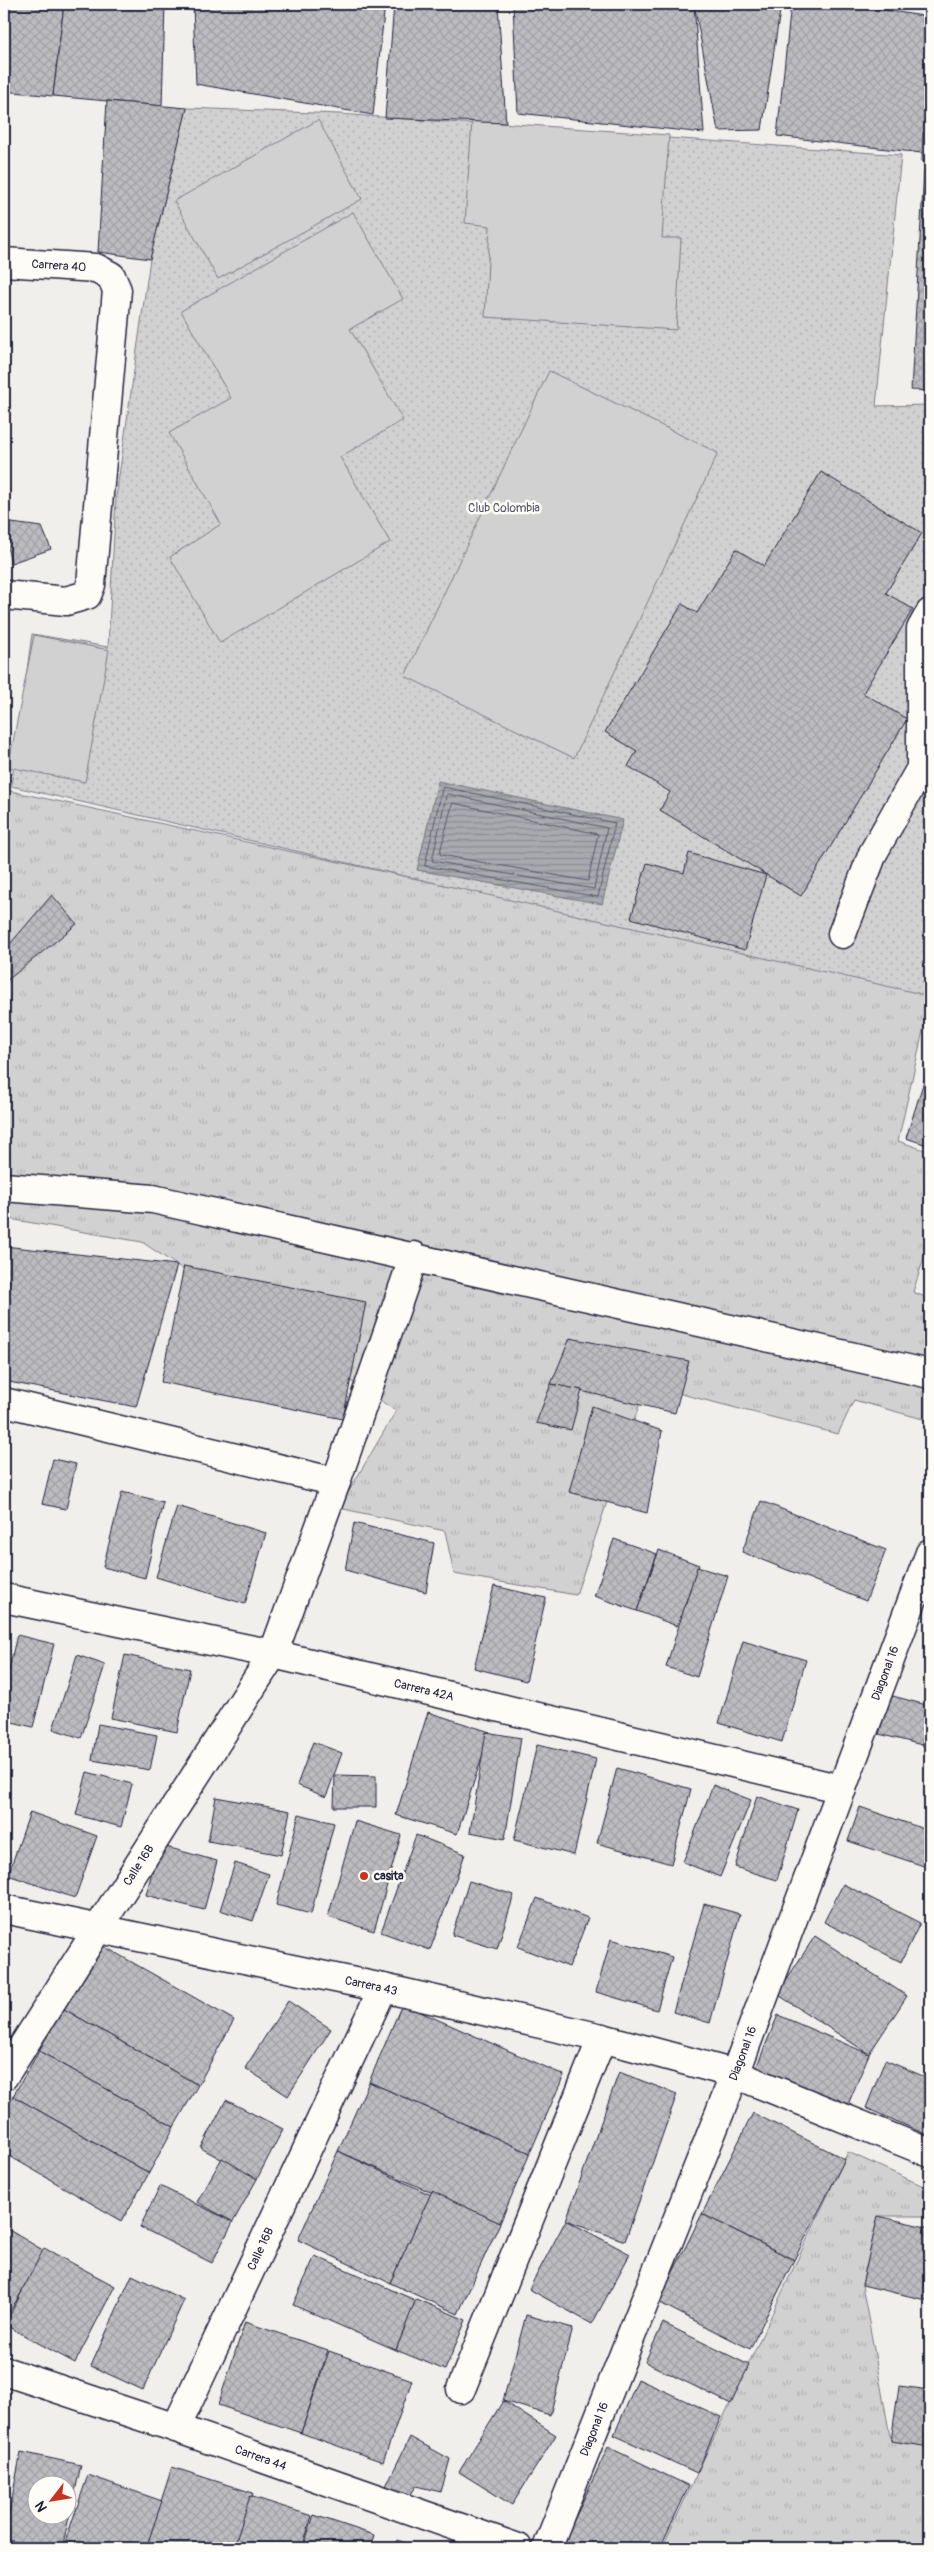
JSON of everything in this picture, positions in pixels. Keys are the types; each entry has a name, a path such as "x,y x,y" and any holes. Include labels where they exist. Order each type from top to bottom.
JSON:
{"street":[{"name":"Carrera 40","path":"4,262 96,268 111,276 118,290 91,585 87,594 66,601 4,595"},
{"path":"842,934 874,854 921,768 920,629 930,613"},
{"path":"4,1187 153,1200 414,1256 930,1374"},
{"name":"Calle 16B","path":"4,2076 273,1654 336,1482 414,1256"},
{"path":"4,1402 336,1482"},
{"name":"Diagonal 16","path":"547,2548 735,2074 930,1553"},
{"name":"Carrera 42A","path":"4,1598 273,1654 842,1789"},
{"name":"Carrera 43","path":"4,1909 383,1988 602,2038 735,2074 930,2152"},
{"name":"Calle 16B","path":"176,2428 383,1988"},
{"path":"461,2389 602,2038"},
{"name":"Carrera 44","path":"4,2371 176,2428 518,2548"}],"green space":[{"name":"Club Colombia","path":"187,108 339,114 901,155 876,406 930,405 930,996 11,786 32,634 108,647 116,497 150,259"},
{"path":"318,120 362,199 218,279 174,201"},
{"path":"472,121 669,135 662,238 681,238 676,330 485,317 490,226 465,223"},
{"path":"353,212 403,299 350,329 403,420 340,457 390,542 220,643 170,557 221,524 169,433 231,398 181,311"},
{"path":"549,371 718,453 574,758 405,676"},
{"path":"34,635 109,650 85,782 8,767"},
{"path":"4,752 10,753 6,790 930,990 930,1000 898,1141 930,1152 930,1239 913,1292 930,1299 930,1421 854,1400 838,1434 646,1385 576,1595 454,1574 445,1531 339,1508 396,1411 142,1242 4,1218"},
{"path":"848,2152 930,2189 930,2216 878,2216 862,2285 891,2441 930,2445 930,2548 662,2548"}],"water":[{"path":"438,781 623,820 602,904 417,870"}],"building":[{"path":"4,4 64,4 53,96 4,91"},
{"path":"64,4 165,4 162,106 53,96"},
{"path":"193,4 385,4 373,115 196,84"},
{"path":"394,4 498,5 506,123 385,118"},
{"path":"513,4 694,4 704,133 518,113"},
{"path":"694,4 781,4 762,130 718,131"},
{"path":"791,4 845,4 930,17 930,154 777,136"},
{"path":"107,101 187,108 150,259 98,252"},
{"path":"923,133 930,133 930,162 922,162"},
{"path":"924,172 930,172 930,391 911,390"},
{"path":"821,472 922,533 886,593 913,609 863,693 907,719 801,896 660,810 670,792 628,766 637,751 605,732 682,604 697,613 736,549 764,566"},
{"path":"4,522 42,527 51,549 11,563 4,533"},
{"path":"689,853 766,875 745,950 631,918 647,863 684,873"},
{"path":"52,895 77,924 4,983 4,951"},
{"path":"930,1062 930,1146 906,1138"},
{"path":"4,1246 177,1265 136,1407 4,1381"},
{"path":"184,1266 366,1302 343,1419 161,1382"},
{"path":"570,1338 689,1361 675,1413 551,1384"},
{"path":"551,1384 582,1390 571,1430 536,1423"},
{"path":"592,1406 662,1431 647,1513 569,1492"},
{"path":"53,1459 76,1464 66,1509 42,1504"},
{"path":"122,1492 163,1502 145,1578 103,1567"},
{"path":"761,1501 886,1550 866,1601 742,1552"},
{"path":"177,1506 266,1533 245,1604 156,1577"},
{"path":"354,1523 434,1543 426,1592 345,1570"},
{"path":"614,1539 657,1554 637,1611 594,1596"},
{"path":"659,1550 699,1565 677,1626 637,1611"},
{"path":"697,1567 728,1576 697,1677 666,1667"},
{"path":"494,1586 546,1598 526,1681 474,1668"},
{"path":"17,1635 54,1644 33,1727 4,1720 4,1690"},
{"path":"743,1641 806,1660 782,1742 719,1723"},
{"path":"77,1655 105,1665 81,1738 53,1729"},
{"path":"125,1655 190,1669 177,1732 111,1718"},
{"path":"889,1695 930,1706 922,1745 879,1734"},
{"path":"428,1712 490,1732 457,1834 396,1815"},
{"path":"98,1724 157,1735 150,1770 92,1760"},
{"path":"930,1729 930,1750 922,1745"},
{"path":"486,1732 521,1738 505,1839 470,1832"},
{"path":"313,1742 342,1753 326,1797 297,1785"},
{"path":"537,1745 596,1759 574,1855 514,1840"},
{"path":"617,1768 691,1789 671,1864 597,1843"},
{"path":"87,1772 132,1784 121,1827 76,1815"},
{"path":"335,1775 376,1776 376,1807 334,1807"},
{"path":"713,1785 751,1800 720,1877 683,1862"},
{"path":"757,1796 798,1810 777,1880 735,1867"},
{"path":"216,1797 290,1811 281,1855 208,1841"},
{"path":"860,1807 930,1831 930,1868 848,1841"},
{"path":"30,1812 97,1836 75,1898 8,1875"},
{"path":"299,1814 334,1823 311,1914 276,1905"},
{"name":"casita","path":"355,1821 401,1835 374,1931 328,1917"},
{"path":"416,1835 465,1854 430,1950 381,1932"},
{"path":"159,1845 217,1861 204,1910 146,1895"},
{"path":"235,1863 269,1874 253,1921 220,1910"},
{"path":"469,1881 514,1895 497,1949 452,1935"},
{"path":"843,1884 920,1923 901,1962 824,1922"},
{"path":"537,1898 588,1918 569,1967 518,1947"},
{"path":"704,1904 740,1914 710,2023 673,2012"},
{"path":"815,1936 907,1996 869,2054 777,1994"},
{"path":"611,1939 672,1957 657,2010 596,1992"},
{"path":"98,1943 234,2020 198,2085 62,2008"},
{"path":"288,2001 331,2029 288,2096 245,2068"},
{"path":"402,2004 564,2075 530,2153 369,2082"},
{"path":"62,2008 198,2085 174,2127 39,2051"},
{"path":"778,2015 869,2054 847,2107 756,2068"},
{"path":"39,2051 174,2127 149,2173 13,2096"},
{"path":"885,2060 930,2079 930,2136 866,2108"},
{"path":"619,2072 677,2094 625,2241 566,2220"},
{"path":"369,2082 530,2153 500,2223 338,2151"},
{"path":"13,2096 149,2173 122,2221 4,2153 4,2113"},
{"path":"226,2100 283,2129 257,2179 201,2148"},
{"path":"753,2113 845,2159 794,2260 702,2214"},
{"path":"338,2151 431,2195 390,2283 298,2240"},
{"path":"222,2158 257,2179 233,2222 197,2202"},
{"path":"160,2186 233,2222 212,2263 140,2227"},
{"path":"432,2191 500,2223 458,2314 390,2283"},
{"path":"702,2214 794,2260 750,2349 658,2302"},
{"path":"878,2216 930,2228 930,2301 862,2285"},
{"path":"566,2220 630,2254 592,2324 529,2289"},
{"path":"4,2227 46,2252 4,2321"},
{"path":"44,2248 115,2286 75,2363 5,2325"},
{"path":"315,2256 417,2301 396,2350 293,2305"},
{"path":"132,2275 184,2300 143,2390 91,2366"},
{"path":"416,2299 466,2320 445,2370 396,2350"},
{"path":"526,2315 573,2328 550,2415 503,2401"},
{"path":"245,2322 328,2350 301,2433 218,2405"},
{"path":"663,2323 749,2365 731,2404 645,2362"},
{"path":"329,2351 412,2380 383,2462 301,2433"},
{"path":"638,2379 721,2417 697,2473 614,2435"},
{"path":"899,2386 930,2390 930,2447 891,2441"},
{"path":"503,2401 556,2435 512,2505 459,2472"},
{"path":"410,2437 450,2459 441,2492 416,2486 410,2496 385,2488"},
{"path":"608,2447 689,2486 660,2548 561,2548"},
{"path":"21,2452 81,2465 78,2478 78,2474 28,2474 28,2524 67,2524 62,2548 43,2548 4,2539"},
{"path":"172,2467 253,2493 235,2548 146,2548"},
{"path":"88,2475 162,2501 146,2548 63,2548 71,2524 78,2524 78,2504"},
{"path":"250,2496 312,2516 302,2548 234,2548"},
{"path":"314,2515 374,2535 370,2548 303,2548"},
{"path":"398,2540 417,2548 394,2548"}],"place":[{"name":"casita","path":"364,1876"}]}
